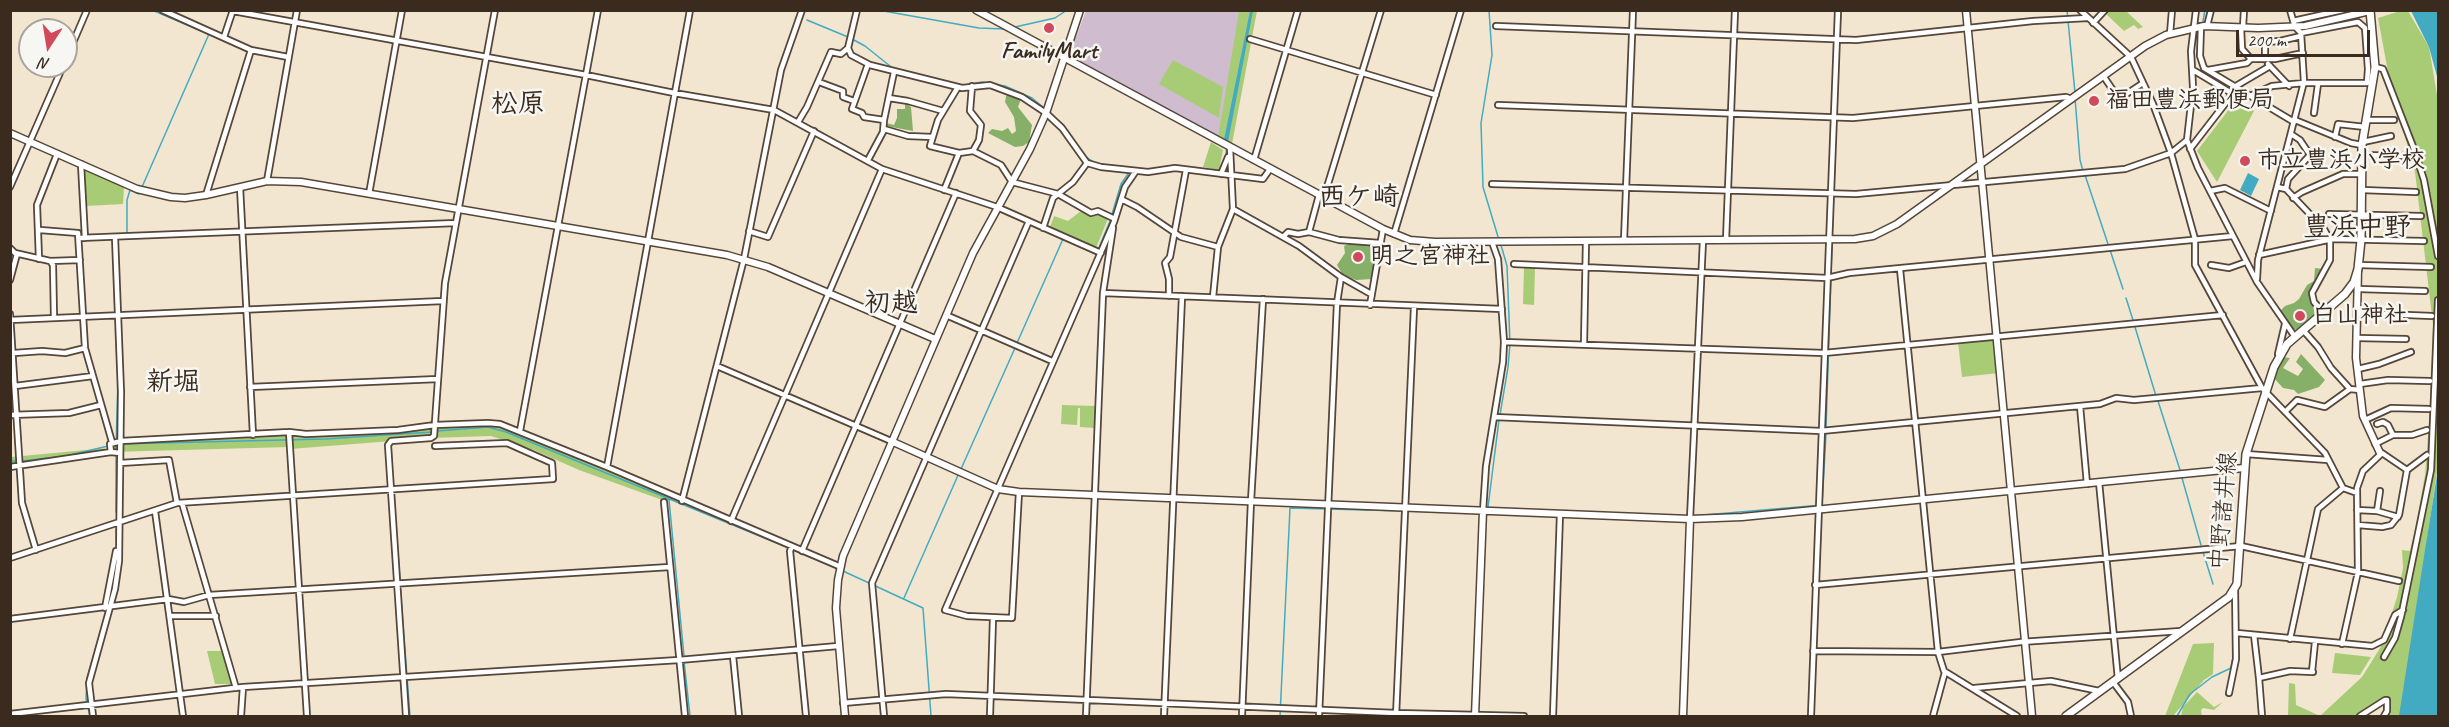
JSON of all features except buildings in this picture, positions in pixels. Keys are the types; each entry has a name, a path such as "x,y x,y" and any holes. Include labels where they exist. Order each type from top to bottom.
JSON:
{"main road":[{"name":"中野諸井線","path":"2066,717 2229,597 2235,588 2239,577 2246,454 2264,390 2283,349 2345,294 2354,282 2359,267 2362,143 2370,84 2375,67 2371,11"}],"street":[{"path":"78,31 87,10"},
{"path":"162,10 251,50 288,57"},
{"path":"267,181 297,10"},
{"path":"369,194 402,10"},
{"path":"406,717 388,445 391,441 434,436 443,301 495,10"},
{"path":"520,431 598,10"},
{"path":"607,467 690,10"},
{"path":"682,501 744,259 781,70 802,10"},
{"path":"857,10 849,48 851,55 868,64 894,72 958,87 990,85 1004,88 1046,113 1062,128 1087,163 1136,171 1148,172 1176,168 1263,179 1270,169"},
{"path":"976,10 1220,141 1230,149 1394,234 1418,241 1492,242 1829,240 1855,239 1884,232 1954,185 2145,46 2170,34 2204,26 2242,27 2328,22 2371,11"},
{"path":"845,717 836,608 841,567 848,544 973,253 1030,149 1046,113 1080,10"},
{"path":"1254,160 1298,10"},
{"path":"1310,232 1363,73 1381,10"},
{"path":"1394,234 1461,10"},
{"path":"1624,241 1627,109 1633,10"},
{"path":"1726,240 1735,10"},
{"path":"1811,717 1817,509 1838,10"},
{"path":"1966,10 2032,717"},
{"path":"2079,10 2131,57 2171,153 2194,239 2195,265 2264,390 2318,446 2343,488 2357,493"},
{"path":"2093,23 2105,10"},
{"path":"2170,34 2172,10"},
{"path":"2196,10 2192,27 2193,70 2187,140 2210,191 2257,282 2295,337"},
{"path":"2211,10 2204,26 2200,56 2207,70 2294,121 2352,143 2391,136"},
{"path":"2244,10 2242,49 2251,59"},
{"path":"2257,282 2259,258 2304,83 2301,35 2294,24 2290,10"},
{"path":"2294,24 2343,10"},
{"path":"224,38 233,11 774,110 882,169 997,207 1101,253"},
{"path":"1496,26 1856,40 2033,21 2087,18"},
{"path":"2250,96 2272,86 2289,86 2304,83 2370,84 2365,28 2358,22 2280,41 2265,42 2265,59 2289,86"},
{"path":"1250,39 1436,95"},
{"path":"798,122 819,82 831,52 841,54 849,48"},
{"path":"206,195 251,50"},
{"path":"2207,70 2247,63 2251,59 2303,53"},
{"path":"868,64 852,109 862,113 864,117 884,120"},
{"path":"2190,149 2237,87 2270,66"},
{"path":"2375,67 2383,69 2414,149 2424,180 2439,256"},
{"path":"2193,70 2233,94"},
{"path":"868,160 884,129 894,72"},
{"path":"2104,77 2118,99 2143,83"},
{"path":"10,187 58,78"},
{"path":"819,82 843,91 843,97 854,101"},
{"path":"2314,113 2318,84"},
{"path":"972,86 970,111 981,125 979,140 974,151"},
{"path":"958,87 943,111 930,146 959,153 974,151 1001,165 1012,182 1058,194 1091,213 1098,211 1115,221"},
{"path":"1498,105 1853,118 2066,97 2074,99"},
{"path":"889,98 908,100 943,111"},
{"path":"2336,137 2338,124 2394,120"},
{"path":"884,129 908,136 932,137"},
{"path":"749,231 768,237 814,131"},
{"path":"10,133 153,194 185,198 267,181 301,182 744,259 935,339"},
{"path":"2286,189 2288,179 2310,154 2300,140 2291,134"},
{"path":"1492,184 1831,195 2125,169 2171,153 2187,140"},
{"path":"1221,174 1230,149"},
{"path":"1212,297 1218,247 1233,209 1230,149"},
{"path":"944,190 959,153"},
{"path":"39,259 40,230 37,205 57,154"},
{"path":"2362,155 2407,156"},
{"path":"1043,228 1053,198 1073,182 1087,163"},
{"path":"81,164 80,260 85,348 111,443 111,452"},
{"path":"731,521 882,169"},
{"path":"1169,296 1170,284 1165,263 1170,257 1186,170"},
{"path":"1086,717 1103,293 1115,221 1121,199 1136,171"},
{"path":"2293,198 2343,174 2362,174"},
{"path":"240,187 253,435"},
{"path":"2277,187 2286,189 2331,240 2330,260 2312,293 2314,302 2324,313"},
{"path":"2210,191 2225,188 2271,211"},
{"path":"2362,190 2416,192"},
{"path":"802,550 956,194"},
{"path":"1121,199 1137,207 1181,237 1218,247"},
{"path":"1233,209 1284,237 1341,277 1371,294"},
{"path":"2329,214 2421,216"},
{"path":"884,717 872,583 1029,221"},
{"path":"1019,492 1012,618 967,616 945,610 1115,221"},
{"path":"82,238 456,223"},
{"path":"1370,305 1383,229"},
{"path":"40,230 78,233 82,238"},
{"path":"1284,237 1288,232 1298,234 1310,232 1339,240 1380,243"},
{"path":"1514,264 1827,278 1849,273 2233,236"},
{"path":"93,717 89,683 108,608 116,556 118,523 118,464 120,463 121,444 115,237"},
{"path":"1683,717 1702,240"},
{"path":"2211,265 2229,268 2331,240 2424,241"},
{"path":"1584,344 1586,241"},
{"path":"1475,716 1486,466 1503,362 1504,342 1498,259 1492,242"},
{"path":"10,248 17,254 50,261 80,260"},
{"path":"10,280 12,265 17,254"},
{"path":"50,261 53,265 54,318"},
{"path":"2407,470 2380,453 2365,420 2358,369 2359,267 2431,267"},
{"path":"1900,269 1938,652 1946,672 1934,717"},
{"path":"1319,717 1337,303 1341,277"},
{"path":"2359,289 2425,291"},
{"path":"1103,293 1502,309"},
{"path":"1164,717 1182,296"},
{"path":"1242,717 1251,501 1263,299"},
{"path":"2384,657 2395,638 2403,610 2431,470 2439,300"},
{"path":"11,320 443,301"},
{"path":"1396,715 1414,306"},
{"path":"2358,313 2432,316"},
{"path":"10,314 15,386 14,415 22,503 36,550"},
{"path":"946,315 1052,361"},
{"path":"1504,342 1824,353 2223,315"},
{"path":"2277,359 2285,322"},
{"path":"2303,330 2318,347 2331,369 2350,389"},
{"path":"2357,338 2406,339"},
{"path":"12,350 65,353 85,348"},
{"path":"2358,369 2411,352"},
{"path":"717,366 998,489 1019,492 1690,519 1742,517 2244,468"},
{"path":"15,386 93,376"},
{"path":"250,387 438,379"},
{"path":"2284,412 2297,400 2325,408 2350,389 2388,380 2430,381"},
{"path":"1494,417 1821,431 2080,406 2106,403 2116,398 2134,400 2264,390"},
{"path":"14,415 69,413 101,405"},
{"path":"2080,406 2087,484"},
{"path":"2365,420 2391,408 2429,409"},
{"path":"2377,424 2383,422 2388,425 2393,435"},
{"path":"111,443 289,433 398,430 488,423 520,431 841,567"},
{"path":"398,430 398,440"},
{"path":"2375,444 2393,435 2412,435 2427,430"},
{"path":"289,433 307,717"},
{"path":"10,558 179,503 553,479 552,463 507,443 435,446"},
{"path":"10,467 111,452 120,453"},
{"path":"2342,644 2358,572 2357,493 2363,471 2380,453"},
{"path":"2246,454 2328,460"},
{"path":"2358,525 2382,527 2391,525 2398,517 2407,470 2427,455"},
{"path":"120,463 170,460 179,503 210,595 236,688"},
{"path":"2099,482 2116,680 2128,702 2131,717"},
{"path":"2290,639 2318,509 2343,488"},
{"path":"2377,511 2380,491"},
{"path":"664,502 685,717"},
{"path":"2357,510 2377,511 2398,517"},
{"path":"155,511 183,717"},
{"path":"1553,717 1560,514"},
{"path":"792,546 790,551 806,717"},
{"path":"1815,585 2241,546 2399,581"},
{"path":"10,620 168,599 184,602 210,595 670,567"},
{"path":"2229,693 2236,659 2235,588"},
{"path":"2237,633 2365,646 2379,644 2388,634 2396,615 2403,610"},
{"path":"170,616 216,616"},
{"path":"990,717 993,618"},
{"path":"1813,651 1938,652 2113,634 2184,630"},
{"path":"2253,635 2262,717"},
{"path":"2259,678 2290,670 2312,672 2315,642"},
{"path":"10,714 243,687 680,660 838,646"},
{"path":"733,656 739,717"},
{"path":"1946,672 2017,717"},
{"path":"1974,688 2051,681 2100,691"},
{"path":"241,717 243,687"},
{"path":"843,703 946,694 1242,706 1396,715 1524,717"},
{"path":"2360,717 2385,700 2387,711 2384,717"}],"shaded area":[{"path":"1086,11 1247,11 1223,139 1069,55"}],"green space":[{"path":"1239,11 1257,11 1232,144 1218,137"},
{"path":"2126,11 2143,27 2138,29 2134,25 2124,31 2105,13"},
{"path":"2400,11 2408,11 2429,47 2438,101 2438,465 2401,716 2384,716 2387,700 2360,716 2320,716 2362,677 2382,645 2397,597 2403,568 2402,550 2410,551 2425,475 2433,325 2415,172 2391,88 2378,18"},
{"path":"1173,60 1223,87 1219,118 1159,84"},
{"path":"1009,94 1021,99 1018,107 1032,125 1029,142 1023,146 1015,147 988,133 992,129 1002,131 1008,128 1012,134 1016,131 1014,117 1005,102"},
{"path":"905,102 911,107 913,131 886,126 886,123 894,125 897,109 905,109"},
{"path":"2237,103 2254,111 2217,182 2197,151 2230,108"},
{"path":"1211,142 1223,150 1219,170 1203,167"},
{"path":"84,169 124,187 123,204 86,206"},
{"path":"1081,211 1091,215 1098,213 1109,216 1096,248 1050,227 1054,216 1068,221"},
{"path":"1351,243 1368,243 1375,254 1372,279 1356,280 1343,275 1337,265 1345,253 1344,246"},
{"path":"1524,268 1535,268 1534,305 1523,304"},
{"path":"2315,268 2323,269 2312,293 2314,302 2320,309 2313,322 2296,330 2288,326 2281,310 2299,299 2307,285 2314,281"},
{"path":"1995,339 1999,373 1962,377 1958,342"},
{"path":"2301,354 2325,380 2319,387 2298,394 2294,390 2283,388 2273,377 2282,357 2290,358 2283,368 2298,376 2303,369 2296,362"},
{"path":"1062,405 1096,406 1095,428 1080,427 1080,408 1078,408 1077,425 1061,424"},
{"path":"500,424 607,467 672,500 665,501 579,470 534,450 491,436 431,438 290,449 289,447 111,452 11,466 11,457 108,448 112,442"},
{"path":"2214,643 2213,674 2204,680 2173,716 2165,716 2193,644"},
{"path":"207,651 223,651 232,684 215,684"},
{"path":"2335,653 2371,657 2360,675 2332,673"},
{"path":"2289,683 2295,684 2296,705 2320,716 2288,716"},
{"path":"2197,692 2214,707 2223,702 2214,710 2203,708 2202,716 2181,716 2183,707"}],"water":[{"path":"1250,11 1253,11 1228,142 1224,140"},
{"path":"2411,11 2438,11 2438,80 2429,47"},
{"path":"2248,173 2259,179 2251,196 2240,190"},
{"path":"2438,469 2438,716 2399,716 2425,550"}],"waterway":[{"path":"152,10 218,38"},
{"path":"878,10 979,28 1004,29"},
{"path":"1015,27 1055,18 1067,10"},
{"path":"1489,10 1492,55 1481,123 1483,187 1499,240"},
{"path":"1839,45 1841,10"},
{"path":"2067,10 2075,93"},
{"path":"2203,21 2205,10"},
{"path":"807,20 848,37"},
{"path":"142,187 209,34"},
{"path":"852,39 865,46 895,70"},
{"path":"960,86 982,82 1005,86 1032,98 1044,108"},
{"path":"2075,98 2083,171"},
{"path":"1225,160 1227,147"},
{"path":"1084,156 1095,163"},
{"path":"1832,237 1835,158"},
{"path":"1117,167 1148,170"},
{"path":"1098,250 1121,184 1130,171"},
{"path":"2085,175 2123,289"},
{"path":"123,234 127,234 127,200 130,190 139,194 140,192"},
{"path":"1017,343 1063,239 1096,254"},
{"path":"113,240 115,313"},
{"path":"1826,429 1832,242"},
{"path":"1500,415 1510,344 1507,266 1501,245"},
{"path":"2126,298 2133,320"},
{"path":"116,318 118,378 116,451"},
{"path":"2135,327 2156,396"},
{"path":"961,469 1015,348"},
{"path":"2158,401 2180,470"},
{"path":"1488,507 1499,420"},
{"path":"437,431 488,427 506,432 789,548"},
{"path":"116,444 325,439 432,432"},
{"path":"1692,516 1822,505 1826,434"},
{"path":"391,445 392,467"},
{"path":"22,461 66,456 108,446"},
{"path":"116,455 116,512"},
{"path":"10,461 17,461"},
{"path":"904,598 959,473"},
{"path":"2182,478 2201,545"},
{"path":"669,500 684,656"},
{"path":"1280,716 1290,508 1479,513"},
{"path":"395,516 400,580"},
{"path":"1683,632 1687,523"},
{"path":"116,529 117,549"},
{"path":"793,550 839,569"},
{"path":"2203,552 2213,584"},
{"path":"843,571 923,608 931,716"},
{"path":"400,585 410,716"},
{"path":"90,716 86,699 87,678 97,644"},
{"path":"2177,716 2190,694 2212,677 2231,668 2234,651"},
{"path":"684,661 690,716"}],"place":[{"name":"FamilyMart","path":"1049,28"},
{"name":"福田豊浜郵便局","path":"2094,101"},
{"name":"市立豊浜小学校","path":"2245,161"},
{"name":"明之宮神社","path":"1358,257"},
{"name":"白山神社","path":"2300,316"}],"district":[{"name":"松原","path":"518,105"},
{"name":"西ケ崎","path":"1359,198"},
{"name":"豊浜中野","path":"2357,228"},
{"name":"初越","path":"891,304"},
{"name":"新堀","path":"173,383"}]}
